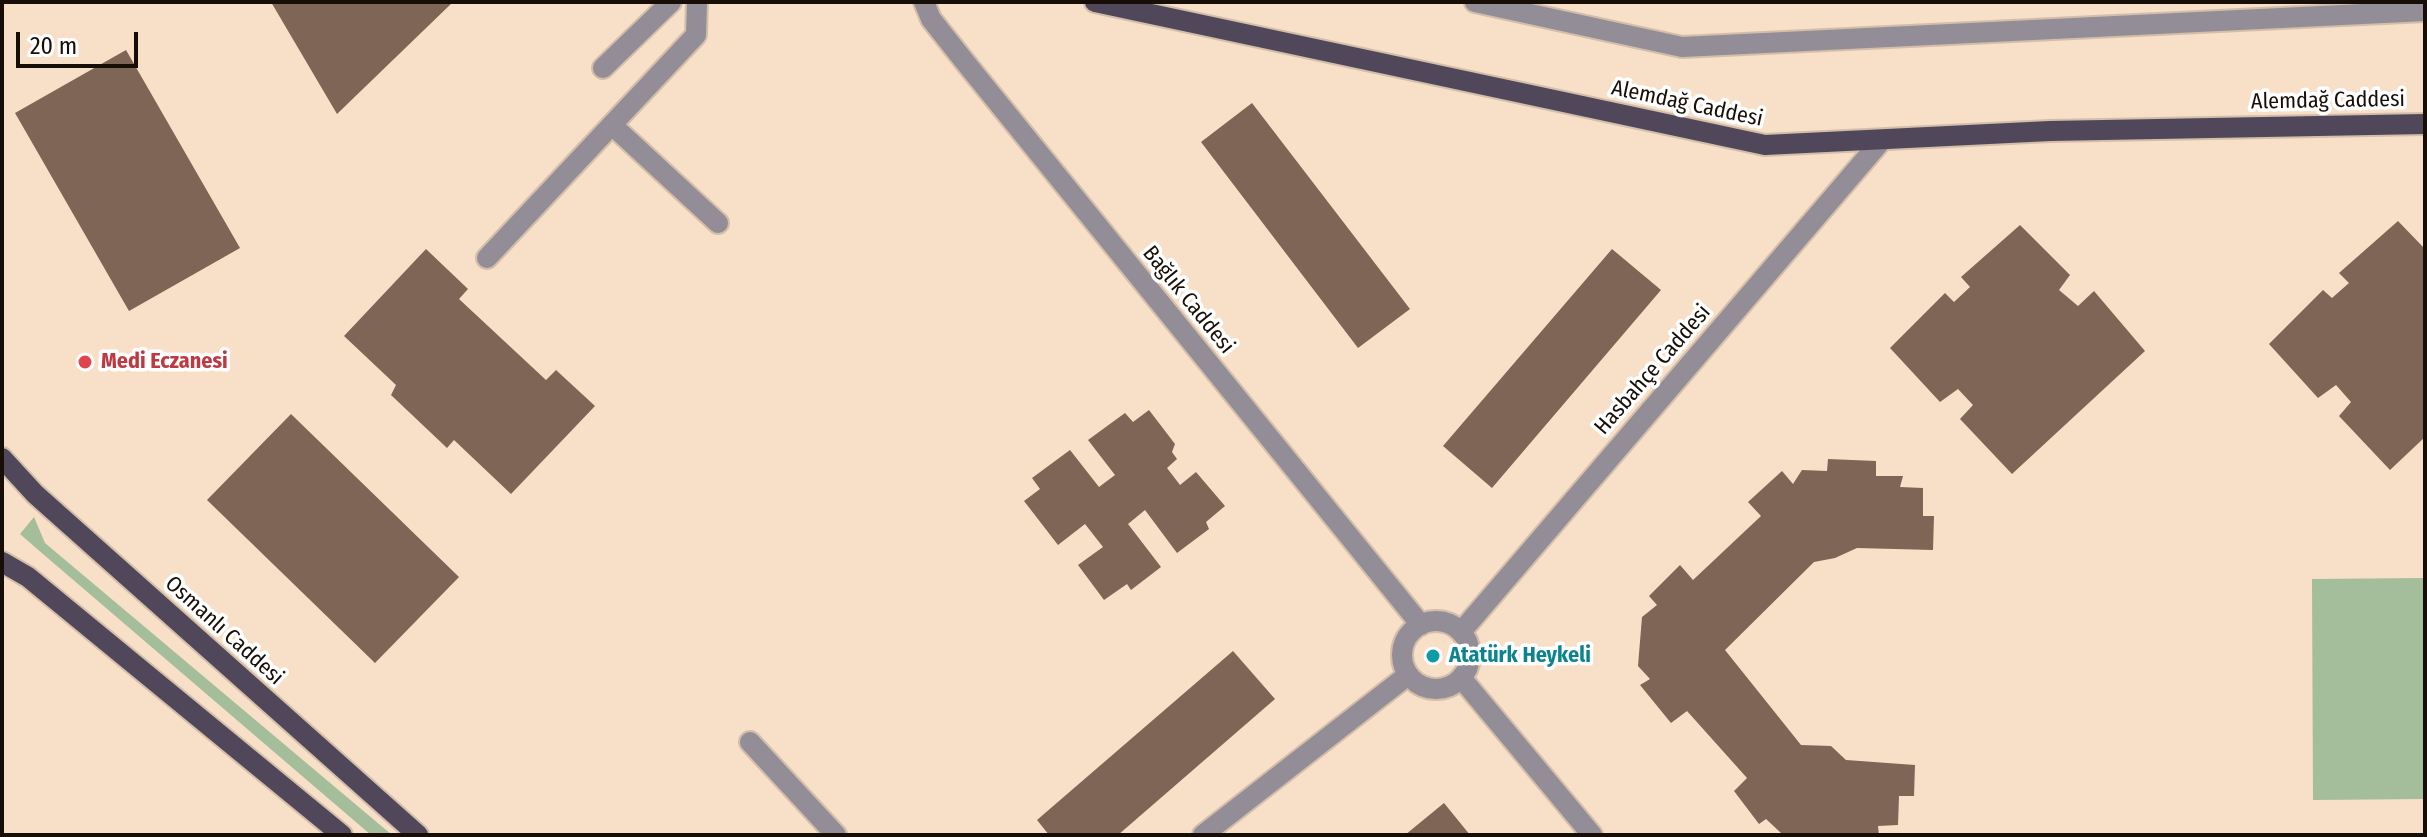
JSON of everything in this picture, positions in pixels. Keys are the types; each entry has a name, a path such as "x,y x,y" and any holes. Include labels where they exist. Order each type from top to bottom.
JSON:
{"main road":[{"name":"Alemdağ Caddesi","path":"1095,2 1765,145 2050,131 2425,124"},
{"name":"Osmanlı Caddesi","path":"2,458 35,494 418,835"},
{"path":"2,562 28,577 342,835"}],"street":[{"path":"603,68 671,2"},
{"path":"487,258 696,35 697,2"},
{"name":"Bağlık Caddesi","path":"924,2 931,19 965,62 1421,625"},
{"path":"1475,2 1682,47 2425,11"},
{"path":"612,125 718,223"},
{"name":"Hasbahçe Caddesi","path":"1461,632 1882,140"},
{"path":"1431,622 1442,622 1461,632 1470,650 1468,670 1462,679 1454,685 1434,690 1415,683 1403,664 1402,653 1412,631 1431,622"},
{"path":"1203,835 1408,675"},
{"path":"1462,679 1592,835"},
{"path":"750,742 836,835"}],"green space":[{"path":"34,517 45,543 392,835 371,835 20,534"},
{"path":"2425,578 2425,799 2313,800 2312,579"}],"building":[{"path":"271,2 453,2 337,114"},
{"path":"126,50 240,248 129,311 15,113"},
{"path":"1252,103 1410,309 1358,348 1201,142"},
{"path":"2398,221 2425,249 2425,437 2390,470 2339,416 2351,402 2336,385 2318,398 2269,344 2323,290 2332,298 2349,283 2339,273"},
{"path":"2020,225 2070,275 2059,290 2078,306 2094,291 2145,351 2012,474 1960,419 1973,405 1958,389 1940,402 1890,348 1945,293 1954,302 1970,287 1961,277"},
{"path":"426,249 468,289 459,299 546,380 556,370 595,406 511,494 454,440 447,448 391,395 396,385 344,336"},
{"path":"1612,249 1661,290 1492,488 1443,446"},
{"path":"1149,410 1175,444 1172,452 1177,459 1167,468 1180,485 1196,472 1225,506 1206,522 1209,529 1177,553 1145,510 1128,524 1161,567 1131,590 1127,584 1104,600 1078,565 1103,547 1085,524 1058,545 1024,501 1040,489 1032,478 1070,450 1099,487 1115,475 1088,440 1125,413 1133,422"},
{"path":"291,414 459,577 375,663 207,500"},
{"path":"1828,459 1876,461 1876,476 1903,476 1900,487 1923,488 1923,516 1934,516 1933,550 1857,548 1835,558 1814,562 1725,650 1801,745 1831,746 1846,760 1915,765 1914,796 1899,796 1898,825 1878,826 1879,835 1781,833 1766,819 1759,824 1734,791 1747,778 1687,711 1671,723 1640,685 1650,679 1638,666 1642,617 1657,605 1649,596 1680,565 1693,580 1761,516 1748,502 1782,471 1793,484 1802,470 1827,471"},
{"path":"1233,651 1275,699 1118,835 1049,835 1037,820"},
{"path":"1444,803 1470,835 1405,835"}],"place":[{"name":"Medi Eczanesi","path":"85,362"},
{"name":"Atatürk Heykeli","path":"1433,656"}]}
